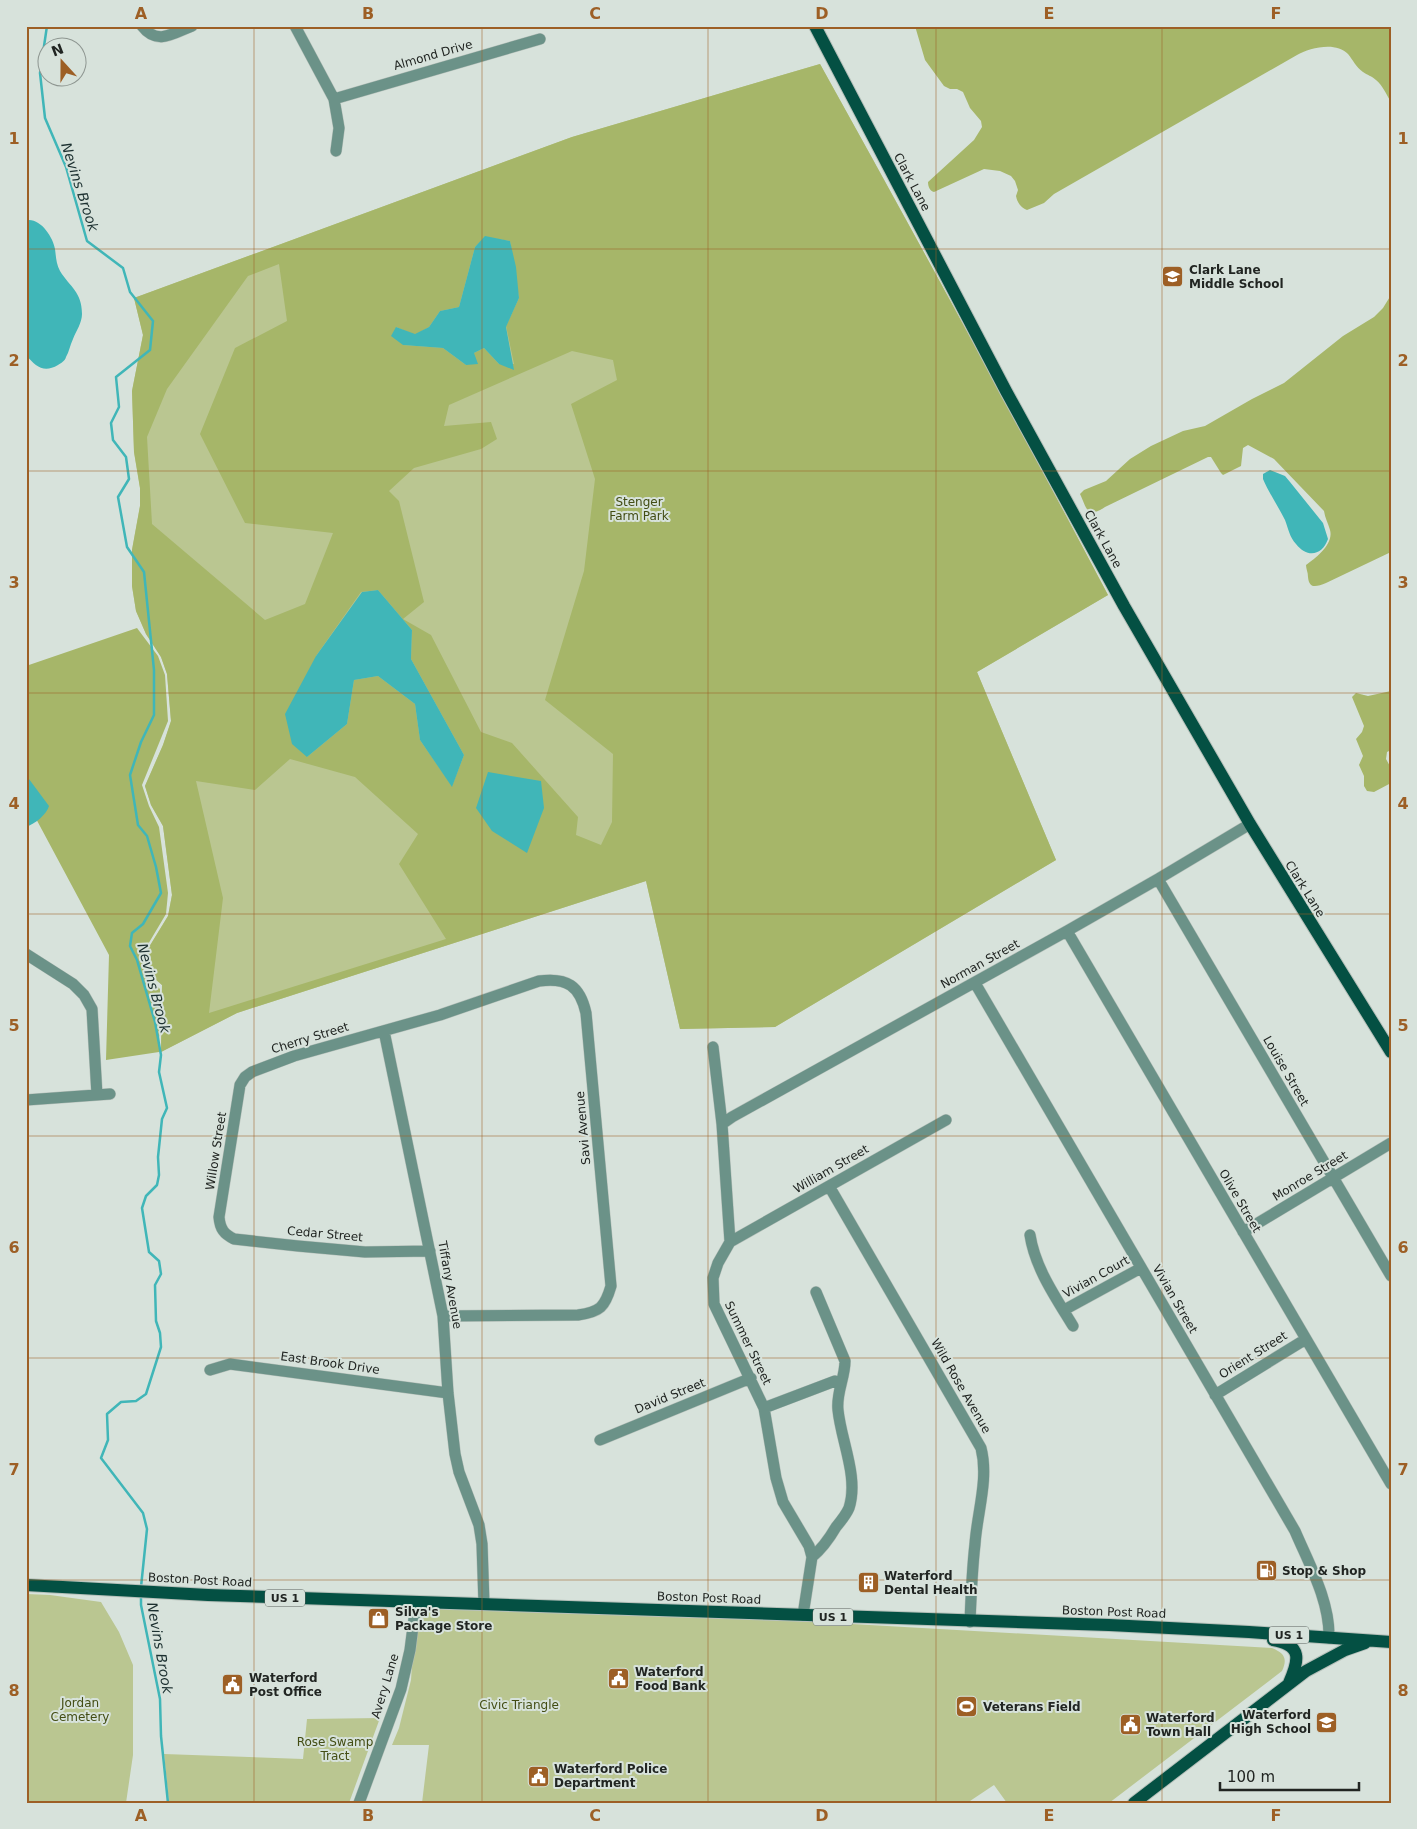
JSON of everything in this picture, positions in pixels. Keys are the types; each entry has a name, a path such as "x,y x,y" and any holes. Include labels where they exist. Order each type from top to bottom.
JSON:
{"main road":[{"name":"Clark Lane","path":"816,26 1006,391 1124,606 1250,824 1391,1052"},
{"name":"Boston Post Road","path":"26,1585 416,1603 1109,1625 1391,1642"},
{"path":"1250,1632 1262,1638 1286,1642 1294,1648 1297,1659 1296,1667 1289,1683"},
{"path":"1134,1803 1306,1671 1334,1655 1370,1641"}],"street":[{"path":"142,26 145,31 155,37 162,38 192,26"},
{"path":"295,26 334,98 339,128 336,151"},
{"name":"Almond Drive","path":"334,98 540,38"},
{"name":"Norman Street","path":"722,1124 1158,880 1250,824"},
{"name":"Louise Street","path":"1158,880 1391,1276"},
{"name":"Olive Street","path":"1067,931 1391,1484"},
{"path":"26,954 73,984 84,995 92,1009 97,1095"},
{"name":"Savi Avenue","path":"384,1031 440,1015 539,981 553,979 571,984 578,992 586,1013 611,1286 607,1298 602,1308 591,1313 578,1315 443,1316"},
{"name":"Vivian Street","path":"975,983 1295,1531 1320,1592 1330,1623 1329,1638"},
{"name":"Cherry Street","path":"245,1077 260,1068 294,1056 384,1031"},
{"name":"Tiffany Avenue","path":"384,1031 443,1316 448,1393 455,1454 459,1472 479,1525 482,1544 484,1604"},
{"path":"713,1047 722,1124 730,1242"},
{"name":"Willow Street","path":"222,1230 219,1217 240,1086 245,1077"},
{"path":"26,1100 110,1094"},
{"name":"William Street","path":"730,1242 946,1120"},
{"name":"Monroe Street","path":"1243,1232 1391,1144"},
{"name":"Wild Rose Avenue","path":"829,1186 980,1448 984,1460 982,1493 974,1544 970,1622"},
{"name":"Cedar Street","path":"222,1230 234,1239 298,1246 365,1252 430,1251"},
{"name":"Vivian Court","path":"1030,1235 1034,1255 1073,1326"},
{"name":"Summer Street","path":"730,1242 718,1263 713,1278 714,1304 764,1408 776,1478 784,1502 809,1546 812,1557"},
{"name":"Vivian Court","path":"1064,1310 1141,1268"},
{"path":"803,1615 812,1557 822,1549 848,1510 851,1499 848,1456 838,1412 840,1384 845,1369 845,1361 816,1292"},
{"name":"Orient Street","path":"1215,1396 1306,1339"},
{"name":"East Brook Drive","path":"210,1370 230,1364 448,1393"},
{"name":"David Street","path":"600,1440 750,1378"},
{"path":"764,1408 835,1381 840,1384"},
{"name":"Avery Lane","path":"359,1803 401,1688 410,1650 416,1603"}],"green space":[{"path":"915,26 1391,26 1391,102 1383,87 1373,77 1356,66 1343,50 1322,47 1308,50 1054,194 1044,203 1027,210 1017,200 1018,190 1015,181 1011,176 1000,171 984,169 934,192 929,188 928,182 974,140 982,127 981,121 970,108 963,92 944,86 925,60"},
{"name":"Stenger Farm Park","path":"820,64 966,329 1108,595 977,672 1056,860 775,1027 680,1029 646,881 237,1013 161,1052 162,985 146,971 146,952 168,916 172,895 163,826 151,805 145,786 171,721 167,674 161,657 146,634 136,611 132,586 132,550 140,506 140,488 134,452 132,391 143,335 134,298 572,137"},
{"name":"Stenger Farm Park","path":"820,64 966,329 1108,595 977,672 1056,860 775,1027 680,1029 646,881 237,1013 161,1052 162,985 146,971 146,952 168,916 172,895 163,826 151,805 145,786 171,721 167,674 161,657 146,634 136,611 132,586 132,550 140,506 140,488 134,452 132,391 143,335 134,298 572,137","holes":["485,237 510,241 519,298 506,326 514,364 499,364 484,348 474,353 466,365 443,348 403,345 396,327 415,335 429,327 440,311 459,307 475,247","279,264 287,321 235,348 200,434 245,523 333,533 305,604 265,620 152,524 147,437 167,389 248,276","572,351 613,360 617,380 571,404 595,479 584,571 545,700 613,754 612,822 601,845 576,835 578,817 512,743 481,732 431,635 403,619 424,602 399,501 389,491 414,468 481,449 497,439 491,422 444,426 449,405","378,590 412,630 411,659 464,755 452,786 420,740 415,704 378,676 354,680 347,724 307,757 316,656 361,592","290,759 355,777 418,834 399,864 446,939 209,1013 223,898 196,781 255,790"]},
{"path":"1391,295 1391,552 1326,583 1316,586 1311,585 1306,565 1323,550 1331,535 1324,511 1274,459 1248,445 1243,448 1241,466 1223,475 1211,457 1208,457 1099,511 1088,511 1080,494 1084,490 1106,481 1130,459 1151,446 1183,431 1205,426 1284,383 1343,336 1374,317 1383,308"},
{"path":"137,628 158,656 165,675 168,721 142,785 159,827 168,893 166,914 144,951 144,974 160,989 159,1052 106,1060 109,955 26,800 26,666"},
{"path":"1391,691 1391,750 1387,752 1386,759 1391,768 1391,783 1374,792 1367,791 1364,786 1364,776 1359,765 1363,756 1356,739 1364,726 1352,697 1356,693 1368,696"},
{"name":"Jordan Cemetery","path":"26,1594 50,1595 101,1602 119,1632 133,1665 133,1755 126,1803 26,1803"},
{"name":"Civic Triangle","path":"416,1603 817,1622 1272,1648 1284,1656 1285,1663 1282,1671 1109,1803 1007,1803 994,1785 967,1803 422,1803 429,1745 392,1745 399,1728 411,1680"},
{"name":"Rose Swamp Tract","path":"380,1718 349,1803 169,1803 164,1754 303,1759 307,1719"}],"water":[{"path":"26,221 37,222 49,234 54,244 59,268 78,295 82,314 81,321 63,362 44,369 33,363 26,355"},
{"path":"485,236 510,241 516,267 519,298 506,327 514,370 499,364 484,348 474,353 478,364 466,365 443,348 403,345 391,336 396,327 415,334 429,327 440,311 459,307 475,247"},
{"path":"1270,470 1285,476 1323,523 1328,539 1318,552 1305,552 1292,539 1285,520 1263,479 1263,474"},
{"path":"378,590 412,630 411,659 464,755 452,787 420,740 415,704 378,676 354,680 347,724 307,757 292,744 285,714 316,656 362,592"},
{"path":"488,772 541,781 544,808 527,853 492,831 476,808"},
{"path":"26,775 49,806 40,818 26,827"}],"waterway":[{"name":"Nevins Brook","path":"47,26 40,73 45,118 66,167 87,241 123,268 130,292 153,321 150,350 116,377 119,407 111,423 113,440 126,457 129,479 118,497 127,547 144,572 154,670 154,715 141,742 130,775 138,825 147,836 161,893 143,924 132,933 130,946 137,960 155,1022 161,1055 159,1072 167,1108 162,1119 157,1185 146,1196 142,1208 149,1252 159,1261 161,1274 155,1285 156,1321 160,1333 161,1347 146,1394 136,1401 121,1402 107,1414 108,1440 101,1458 143,1513 147,1529 141,1587"},
{"name":"Nevins Brook","path":"141,1595 141,1605 160,1699 161,1736 168,1803"}],"place":[{"name":"Clark Lane Middle School","path":"1173,277"},
{"name":"Stop & Shop","path":"1266,1571"},
{"name":"Waterford Dental Health","path":"868,1583"},
{"name":"Silva's Package Store","path":"379,1619"},
{"name":"Waterford Food Bank","path":"619,1679"},
{"name":"Waterford Post Office","path":"233,1685"},
{"name":"Veterans Field","path":"967,1707"},
{"name":"Waterford High School","path":"1327,1722"},
{"name":"Waterford Town Hall","path":"1130,1725"},
{"name":"Waterford Police Department","path":"538,1776"}]}
